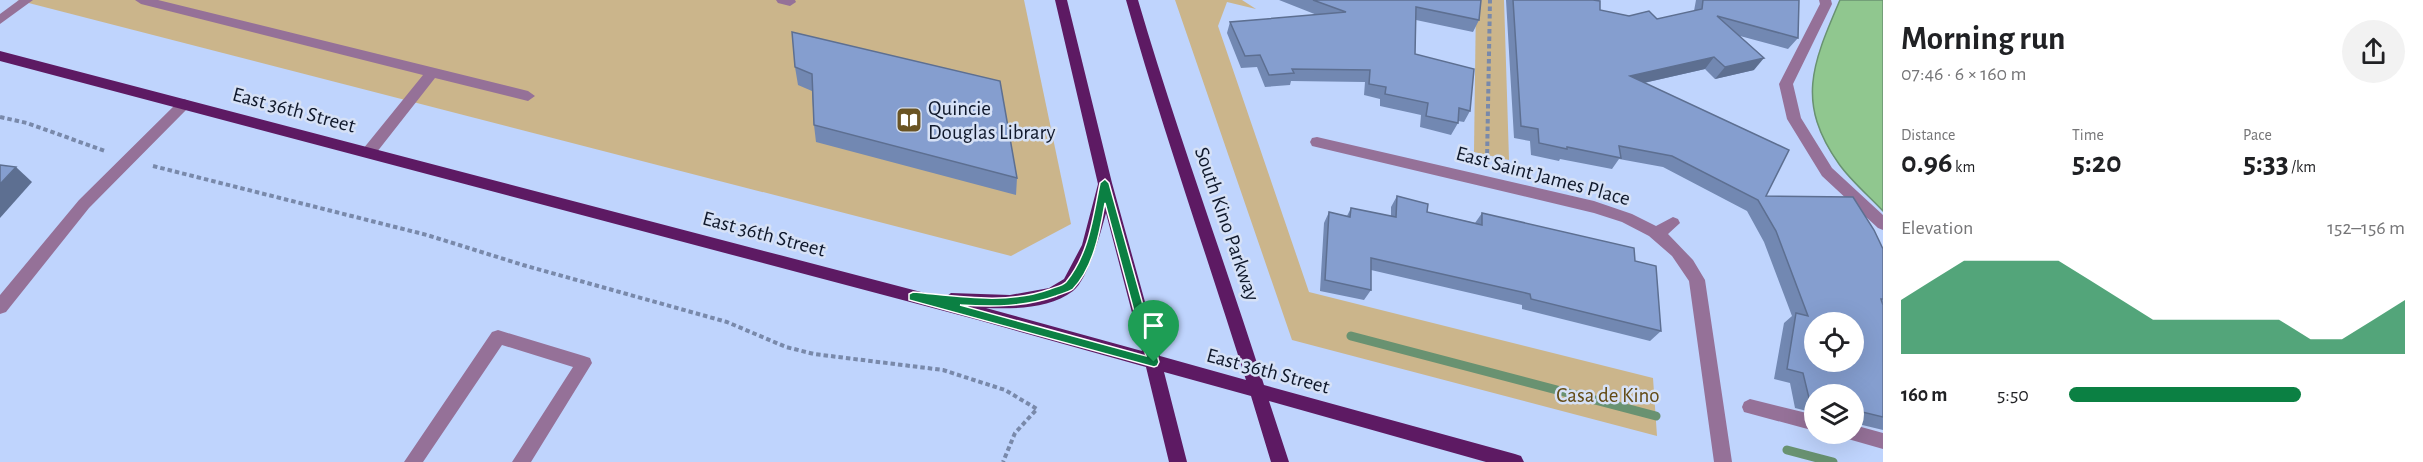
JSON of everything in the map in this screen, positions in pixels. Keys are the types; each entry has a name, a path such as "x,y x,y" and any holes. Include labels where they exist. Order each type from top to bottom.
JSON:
{"main road":[{"path":"1061,0 1105,183 1154,362 1178,462"},
{"name":"South Kino Parkway","path":"1132,0 1162,105 1280,462"},
{"name":"East 36th Street","path":"0,56 913,297 1515,462"},
{"path":"913,297 983,302 1032,300 1068,287 1083,263 1095,236 1105,183"}],"street":[{"path":"0,20 27,0"},
{"path":"141,0 528,96"},
{"path":"1825,0 1826,4 1786,84 1794,119 1827,172 1883,224"},
{"path":"368,153 432,72"},
{"path":"0,307 84,204 184,104"},
{"name":"East Saint James Place","path":"1317,142 1620,215 1668,241 1685,258 1696,280 1723,462"},
{"path":"1657,233 1673,223"},
{"path":"413,462 498,337 584,363 521,462"},
{"path":"1750,407 1804,420"},
{"path":"1864,436 1883,441"}],"path":[{"path":"1487,182 1490,0"},
{"path":"0,117 27,123 129,159 200,179 427,235 522,265 727,322 795,350 943,370 1005,390 1037,409 1020,424 1007,443 1003,462"}],"green space":[{"path":"17,0 1024,0 1071,224 1011,256"},
{"name":"Casa de Kino","path":"1175,0 1242,0 1256,9 1227,2 1218,26 1309,292 1653,378 1657,436 1292,340"},
{"path":"1476,0 1504,0 1509,160 1474,152"}],"shaded area":[{"path":"1840,0 1883,0 1883,211 1839,164 1825,142 1817,121 1813,101 1816,63"}],"building":[{"path":"1313,0 1481,0 1479,20 1416,7 1415,54 1474,69 1470,111 1459,108 1458,123 1426,116 1428,103 1385,94 1386,87 1369,84 1370,70 1292,69 1294,73 1269,75 1260,55 1245,56 1230,22 1346,12"},
{"path":"1513,0 1593,0 1600,1 1600,10 1629,16 1649,11 1657,19 1702,9 1703,0 1799,0 1798,38 1717,16 1764,58 1725,67 1714,57 1630,76 1789,150 1766,196 1853,197 1883,249 1883,299 1881,299 1883,305 1883,417 1864,412 1864,384 1806,384 1803,373 1787,369 1796,313 1804,315 1804,372 1864,372 1864,312 1806,312 1776,231 1758,200 1672,156 1619,146 1621,158 1567,147 1567,149 1539,143 1538,129 1521,126"},
{"name":"Quincie Douglas Library","path":"792,32 1000,81 1017,178 814,125 812,74 795,67"},
{"path":"0,165 16,167 0,184"},
{"path":"1397,196 1428,204 1427,212 1482,225 1482,213 1634,248 1635,261 1656,266 1661,331 1531,299 1530,294 1371,258 1371,290 1325,280 1329,212 1350,217 1351,208 1396,217"}],"waterway":[{"path":"1351,336 1656,416"},
{"path":"1787,450 1833,462"}],"place":[{"name":"Quincie Douglas Library","path":"909,120"}],"route":[{"path":"1105,183 1154,362 978,313 913,297 983,302 1032,300 1068,287 1083,263 1095,236 1105,183"}]}
